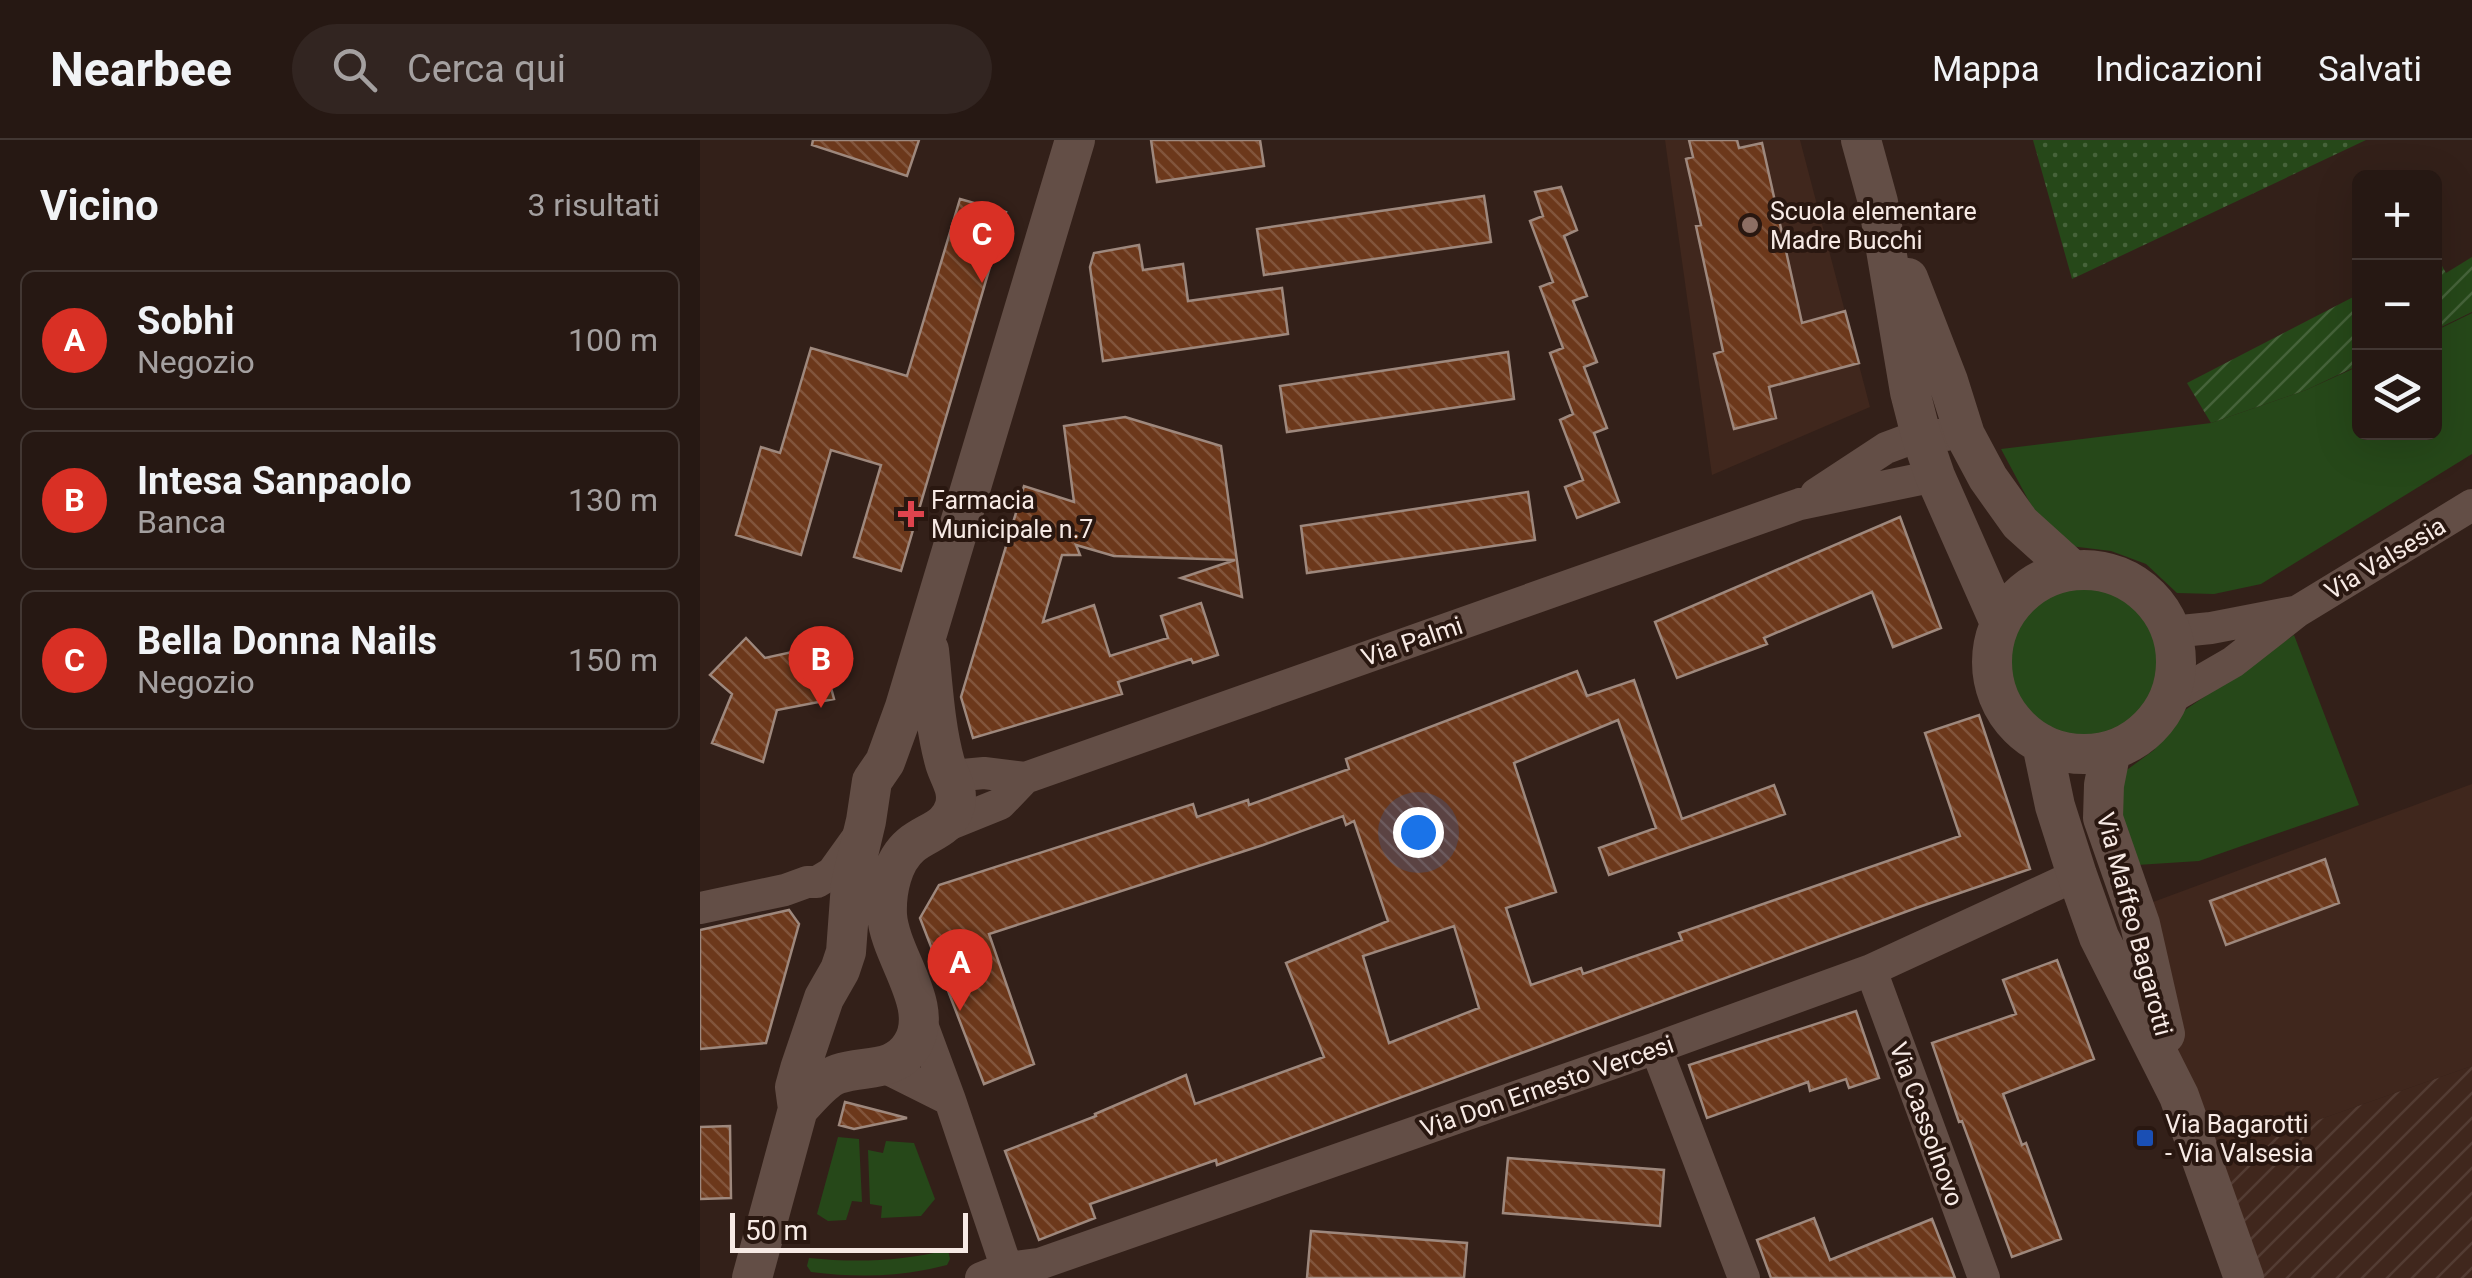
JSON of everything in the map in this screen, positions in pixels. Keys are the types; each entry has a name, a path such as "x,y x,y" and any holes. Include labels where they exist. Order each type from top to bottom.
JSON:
{"street":[{"path":"752,1278 798,1108 795,1087 825,998 844,958 851,884 872,795 905,707 1075,140"},
{"path":"1861,140 1878,202 1920,435 2000,623"},
{"path":"1878,202 1948,381 1964,434 1988,478 2020,523 2072,570"},
{"name":"Via Palmi","path":"1800,504 1886,448 1920,435 1964,434"},
{"name":"Via Palmi","path":"949,772 1025,778 1800,504 1936,476"},
{"name":"Via Valsesia","path":"2169,698 2233,662 2298,611 2472,505"},
{"path":"2072,570 2106,572 2137,586 2154,602 2171,632 2176,666 2169,698 2149,728 2131,742 2111,750 2076,754 2054,750 2016,724 1998,695 1992,661 2000,623 2025,591 2044,578 2072,570"},
{"name":"Via Valsesia","path":"2171,632 2298,611"},
{"path":"928,631 935,707 956,798 954,810 934,832 902,855 892,878 887,917 950,1100 999,1275"},
{"name":"Via Maffeo Bagarotti","path":"2042,744 2077,875 2100,937 2179,1096 2244,1278"},
{"name":"Via Maffeo Bagarotti","path":"2111,750 2103,818 2140,924 2179,1096"},
{"path":"700,908 817,882 832,872 894,756 916,752 938,759 949,772"},
{"name":"Via Palmi","path":"934,832 1000,804 1025,778"},
{"path":"872,795 873,812 886,829 904,838 934,832"},
{"name":"Via Don Ernesto Vercesi","path":"999,1275 1871,970 2077,875"},
{"path":"817,882 831,892 847,926"},
{"path":"798,1108 836,1074 878,1068 906,1054 918,1032 917,1007 898,977 874,968 850,972 825,998 822,1035 828,1047 847,1063 878,1068 950,1100"},
{"name":"Via Cassolnovo","path":"1871,970 1984,1278"},
{"path":"1656,1048 1744,1278"}],"shaded area":[{"name":"Scuola elementare Madre Bucchi","path":"1665,140 1800,140 1870,407 1712,475"},
{"path":"2472,784 2472,1066 2204,1160 2137,908"},
{"path":"2472,1066 2472,1278 2247,1278 2204,1160"}],"green space":[{"path":"2033,140 2366,140 2072,279"},
{"path":"2472,257 2472,312 2442,327 2442,266 2446,273"},
{"path":"2352,298 2352,368 2306,390 2211,423 2187,383"},
{"path":"2472,313 2472,454 2261,584 2214,594 2177,593 2146,564 2111,551 2070,546 2039,520 2001,449 2211,423 2306,390 2352,369 2352,440 2442,440 2442,328"},
{"path":"2084,583 2114,589 2139,606 2156,631 2162,661 2156,691 2139,716 2114,733 2084,739 2054,733 2029,716 2012,691 2006,661 2012,631 2029,606 2054,589"},
{"path":"2294,635 2359,805 2199,861 2137,865 2116,804 2124,772 2154,750 2185,710"},
{"path":"838,1137 859,1139 862,1202 852,1201 846,1220 828,1221 817,1214"},
{"path":"886,1141 914,1143 935,1199 921,1216 881,1218 882,1206 870,1204 868,1150 883,1153"},
{"path":"948,1250 947,1265 896,1274 829,1274 811,1272 807,1266 809,1258 879,1260"}],"building":[{"path":"813,140 919,140 907,176 812,145"},
{"path":"1151,140 1260,140 1264,166 1157,182"},
{"path":"1689,140 1737,140 1739,148 1762,143 1802,323 1845,311 1859,363 1769,387 1776,418 1734,429 1714,354 1723,351 1696,226 1701,225 1686,159 1693,157"},
{"path":"1561,187 1577,230 1564,236 1587,296 1573,301 1597,362 1584,367 1607,428 1594,433 1619,502 1577,518 1565,487 1583,480 1560,420 1573,414 1550,353 1563,348 1540,287 1553,282 1530,221 1543,216 1535,192"},
{"path":"1484,196 1491,242 1264,275 1257,229"},
{"path":"960,199 1006,212 901,571 854,557 881,465 831,450 801,555 736,535 761,447 780,453 811,348 907,376"},
{"path":"1139,245 1143,270 1183,264 1188,301 1282,288 1288,334 1103,361 1090,267 1094,253"},
{"path":"1508,352 1514,399 1287,432 1280,386"},
{"path":"1125,417 1221,446 1242,597 1181,578 1235,560 1114,556 1076,545 1080,555 1062,555 1043,622 1094,605 1110,656 1168,638 1161,616 1201,603 1218,655 1193,663 1191,659 1118,682 1122,694 973,738 961,697 1024,486 1074,502 1064,426"},
{"path":"1528,492 1535,540 1307,573 1301,526"},
{"path":"1900,517 1941,628 1893,647 1872,592 1764,638 1767,644 1677,678 1655,622"},
{"path":"746,638 765,658 820,646 834,699 777,710 763,762 712,743 732,694 710,675"},
{"path":"1577,671 1587,696 1634,680 1682,819 1774,785 1785,814 1609,875 1599,848 1656,828 1618,720 1514,763 1556,892 1506,908 1531,985 1581,968 1583,974 1682,940 1679,933 1960,836 1925,733 1979,715 2030,869 1217,1165 1216,1160 1090,1204 1095,1218 1039,1240 1005,1151 1186,1075 1195,1104 1324,1057 1286,963 1388,921 1354,821 1346,825 1343,816 989,934 1034,1064 984,1084 920,918 939,885 1193,804 1197,817 1248,800 1249,805 1349,769 1346,759","holes":["1454,926 1479,1008 1389,1043 1363,956"]},
{"path":"2325,859 2339,903 2226,945 2210,901"},
{"path":"789,910 799,924 766,1043 700,1049 700,930"},
{"path":"2057,960 2094,1059 2003,1094 2022,1145 2026,1143 2061,1239 2012,1257 1932,1043 2016,1014 2003,980"},
{"path":"1856,1011 1879,1078 1849,1088 1846,1079 1810,1091 1808,1082 1707,1118 1689,1065"},
{"path":"845,1102 907,1118 854,1129 839,1125"},
{"path":"730,1126 731,1198 700,1199 700,1127"},
{"path":"1508,1158 1664,1170 1660,1226 1503,1213"},
{"path":"1814,1218 1830,1260 1932,1219 1955,1278 1771,1278 1757,1240"},
{"path":"1311,1231 1467,1243 1464,1278 1307,1278"}],"place":[{"name":"Scuola elementare Madre Bucchi","path":"1750,225"},
{"name":"Bella Donna Nails","path":"982,283"},
{"name":"Farmacia Municipale n.7","path":"911,514"},
{"name":"Intesa Sanpaolo","path":"821,708"},
{"name":"Sobhi","path":"960,1011"},
{"name":"Via Bagarotti - Via Valsesia","path":"2145,1138"}]}
